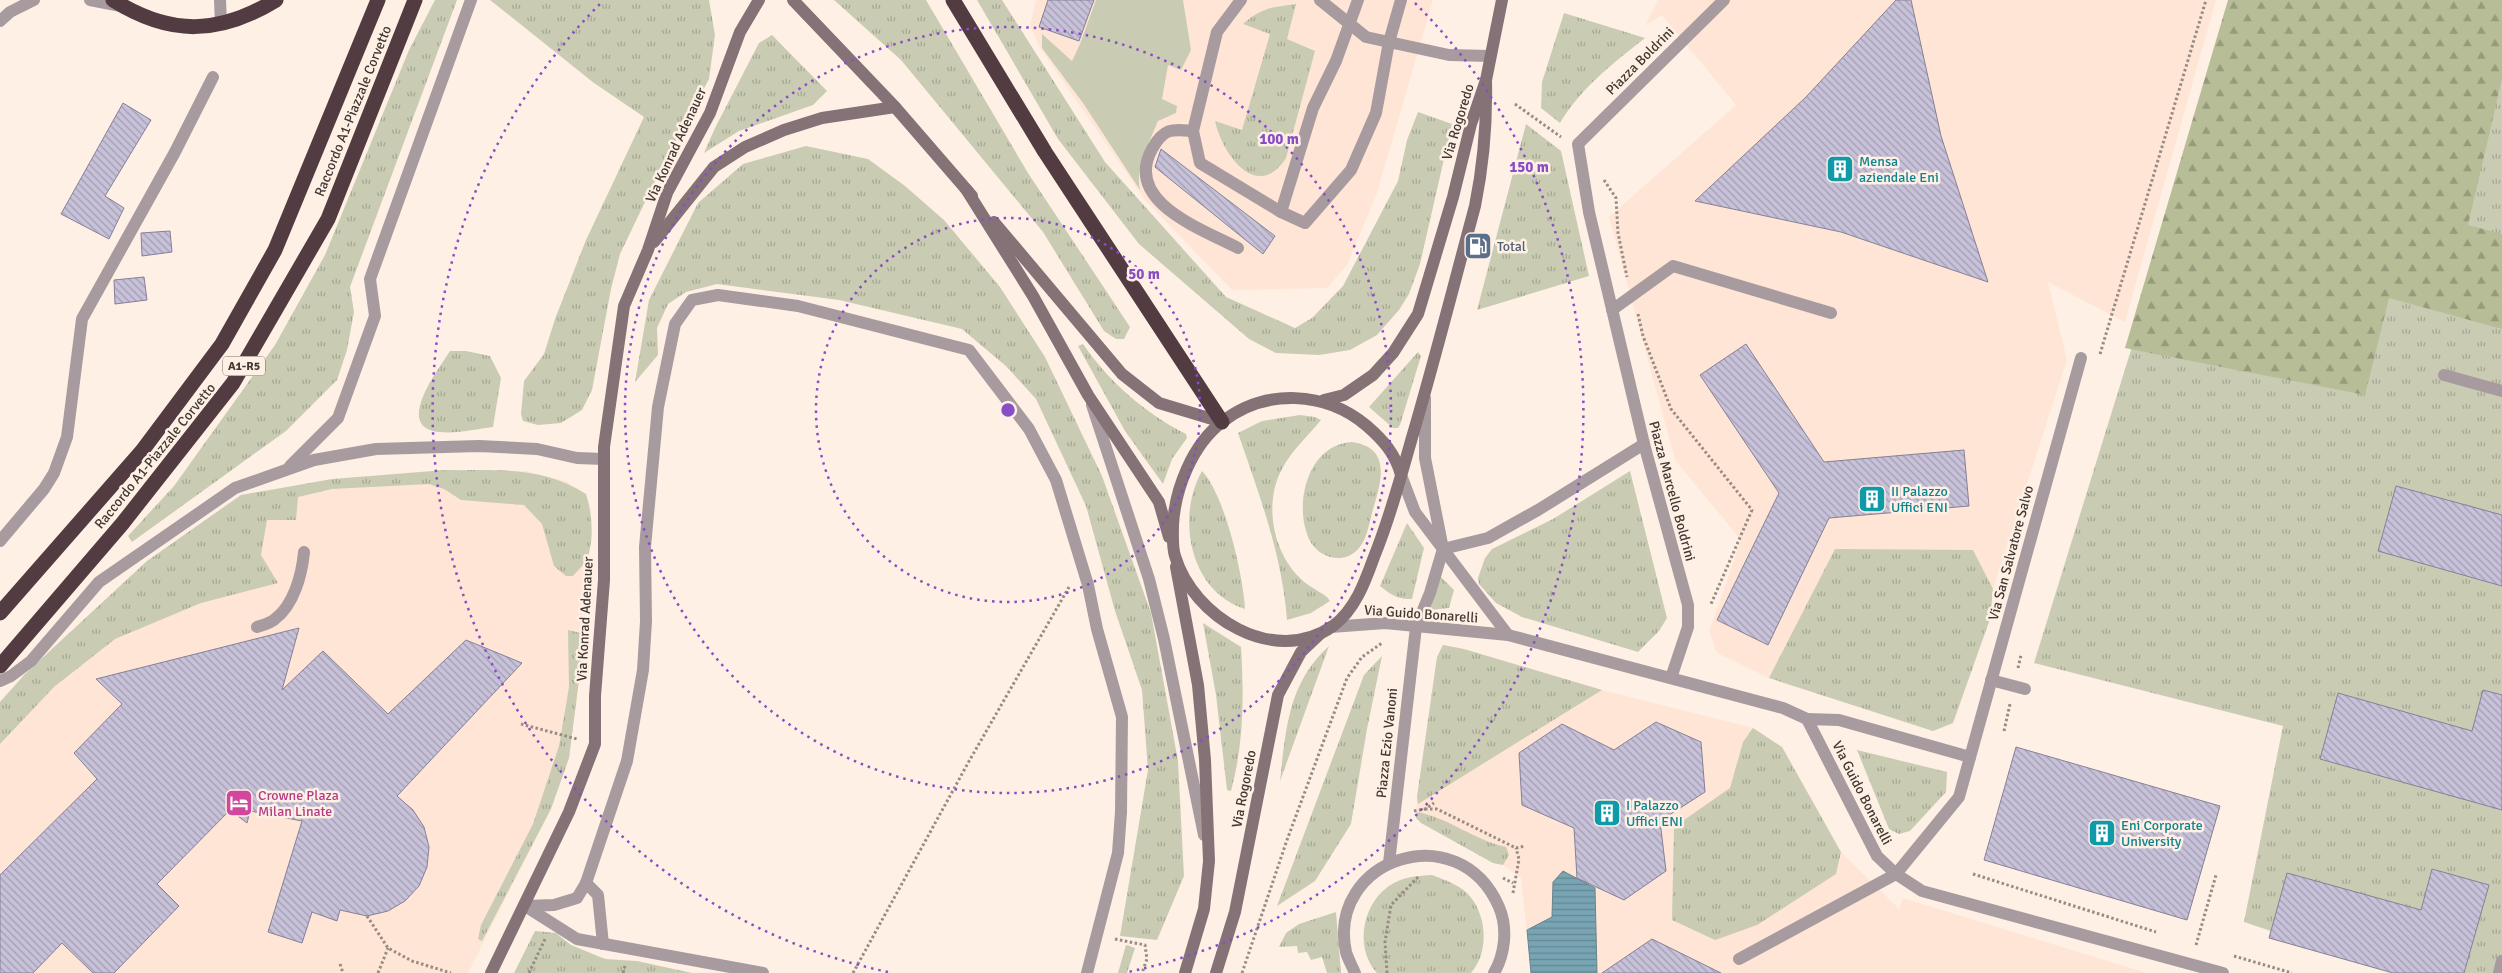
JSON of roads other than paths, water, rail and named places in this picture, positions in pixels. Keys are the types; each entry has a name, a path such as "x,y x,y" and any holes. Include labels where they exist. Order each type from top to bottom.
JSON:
{"highway":[{"path":"118,3 151,20 172,26 193,27 221,24 245,17 276,0"},
{"name":"Raccordo A1-Piazzale Corvetto","path":"0,613 142,451 222,344 275,250 378,0"},
{"name":"Raccordo A1-Piazzale Corvetto","path":"0,666 122,524 234,383 328,220 414,0"},
{"path":"953,0 1044,152 1222,422"}],"street":[{"path":"0,21 10,12 34,0"},
{"path":"90,0 118,3"},
{"path":"220,0 221,24"},
{"path":"287,470 338,418 375,316 370,279 471,0"},
{"name":"Via Konrad Adenauer","path":"491,973 569,812 595,744 595,696 604,580 604,458 624,306 648,250 667,193 710,113 740,32 759,0"},
{"path":"793,0 895,107 1122,374 1158,404 1222,422"},
{"path":"1241,0 1217,32 1193,131 1200,163 1281,212 1305,223 1351,170 1376,113 1389,42 1400,0"},
{"path":"1320,0 1366,37 1449,55 1490,56"},
{"path":"1281,212 1313,108 1350,26 1358,0"},
{"path":"1486,80 1502,0"},
{"name":"Piazza Boldrini","path":"1578,148 1724,0"},
{"path":"0,541 44,489 54,473 67,437 82,319 175,152 213,77"},
{"name":"Via Rogoredo","path":"1216,973 1235,912 1278,695 1301,652 1345,615 1356,600 1368,574 1401,475 1425,393 1484,166 1486,80"},
{"name":"Via Rogoredo","path":"1318,400 1344,395 1373,375 1393,353 1418,314 1453,197 1471,124 1486,80"},
{"name":"Via Konrad Adenauer","path":"648,250 714,167 745,147 784,130 822,118 895,107"},
{"path":"1193,131 1171,129 1158,137 1145,161 1146,178 1156,200 1173,214 1238,248"},
{"name":"Piazza Marcello Boldrini","path":"1578,148 1589,212 1644,444 1688,605 1688,626 1671,678"},
{"path":"966,189 1033,296 1088,395 1159,502 1174,555 1198,685 1205,760 1209,861 1204,909 1193,952 1185,973"},
{"path":"1612,310 1674,266 1831,312"},
{"path":"525,906 554,905 577,898 586,883 627,761 643,670 646,621 645,547 658,407 675,324 692,300 718,294 798,306 969,350 1028,429 1056,480 1082,565 1097,629 1122,717 1121,812 1118,853 1087,973"},
{"name":"Via San Salvatore Salvo","path":"1896,874 1959,797 2081,358"},
{"path":"2444,375 2502,391"},
{"name":"Via Guido Bonarelli","path":"1425,393 1425,458 1443,550 1508,635"},
{"path":"1088,395 1149,579 1192,768 1209,861"},
{"path":"1331,627 1296,638 1279,639 1247,634 1222,619 1203,602 1188,583 1174,555 1173,526 1180,490 1191,460 1210,434 1222,422 1242,410 1266,401 1292,398 1318,400 1341,408 1370,429 1391,450 1415,512 1443,550 1488,538 1538,510 1644,444"},
{"path":"0,681 11,676 31,661 99,582 235,488 314,460 376,448 479,446 537,449 577,458 604,458"},
{"name":"Piazza Ezio Vanoni","path":"1388,863 1416,627 1430,593 1443,550"},
{"path":"257,627 275,619 285,608 302,573 304,552"},
{"name":"Via Guido Bonarelli","path":"1331,627 1385,623 1508,635 1782,708 1807,719 1877,856 1896,874 1922,892 2223,973"},
{"path":"1991,680 2025,690"},
{"path":"1807,719 1839,720 1970,756"},
{"path":"1355,973 1346,952 1345,927 1351,904 1364,883 1388,863 1408,856 1429,855 1454,860 1475,873 1492,892 1502,915 1505,940 1499,965 1494,973"},
{"path":"1739,959 1896,874"},
{"path":"586,883 598,895 604,944"},
{"path":"525,906 577,939 764,973"},
{"path":"1178,973 1193,952"},
{"path":"2499,973 2502,961"}],"water":[{"path":"1563,871 1595,888 1597,973 1531,973 1527,930 1552,917 1553,882"}],"place":[{"name":"Mensa aziendale Eni","path":"1840,169"},
{"name":"Total","path":"1478,246"},
{"name":"II Palazzo Uffici ENI","path":"1872,499"},
{"name":"Crowne Plaza Milan Linate","path":"239,803"},
{"name":"I Palazzo Uffici ENI","path":"1607,813"},
{"name":"Eni Corporate University","path":"2102,833"}]}
